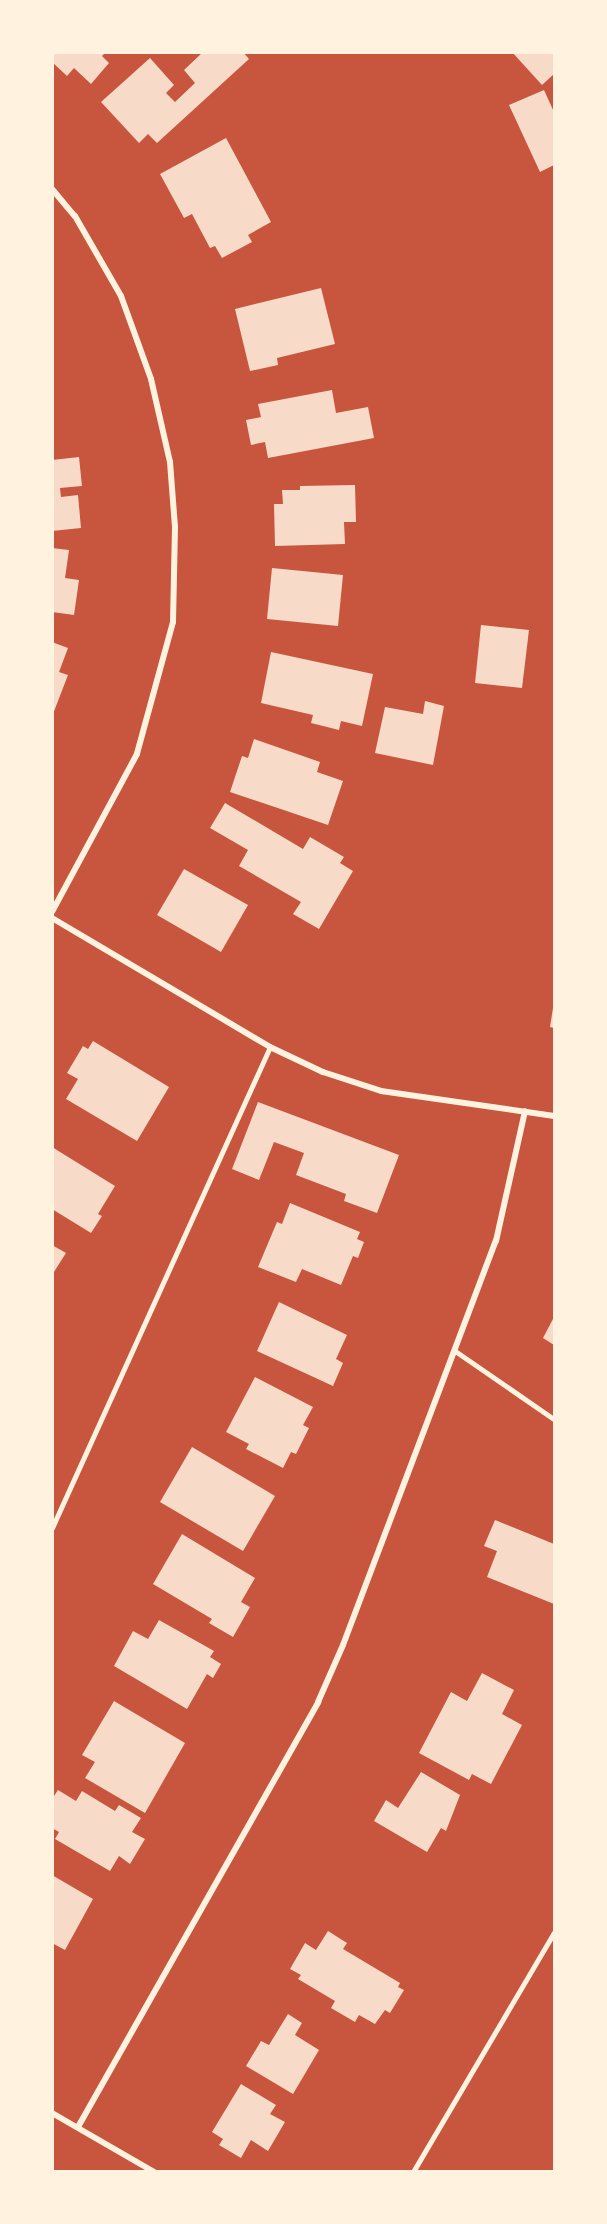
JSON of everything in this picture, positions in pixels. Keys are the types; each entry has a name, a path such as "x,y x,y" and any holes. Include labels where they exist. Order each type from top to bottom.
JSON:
{"street":[{"path":"52,189 75,216 121,296 151,379 170,462 175,527 173,622 137,753 52,912"},
{"path":"52,918 270,1047 323,1072 381,1091 555,1116"},
{"path":"78,2127 318,1702 343,1645 496,1241 525,1111"},
{"path":"52,2113 154,2172"}],"lane":[{"path":"52,1528 270,1047"},
{"path":"454,1350 555,1419"},
{"path":"413,2172 555,1933"}],"building":[{"path":"52,52 106,52 102,56 109,63 91,84 74,68 67,76 52,62"},
{"path":"203,52 243,52 249,59 157,143 148,134 139,143 101,102 150,58 174,85 166,93 175,102 195,83 184,70"},
{"path":"512,52 554,52 554,74 542,85"},
{"path":"544,90 554,112 554,165 540,172 509,105"},
{"path":"226,138 271,222 248,235 252,242 222,258 215,246 210,248 192,214 184,218 160,174"},
{"path":"321,288 335,344 277,358 278,365 250,371 235,309"},
{"path":"332,390 336,413 368,407 374,438 268,458 265,442 251,445 246,420 261,417 258,404"},
{"path":"79,457 82,486 60,488 61,497 78,495 81,528 52,531 52,460"},
{"path":"355,485 356,522 344,522 345,544 275,546 274,504 283,504 282,490 300,490 300,486"},
{"path":"52,548 69,550 65,578 79,580 74,615 52,612"},
{"path":"272,568 343,575 338,626 267,619"},
{"path":"481,625 529,630 522,688 475,683"},
{"path":"52,642 68,648 59,672 68,675 53,714"},
{"path":"271,652 373,674 362,726 341,721 339,730 311,723 313,715 261,703"},
{"path":"425,701 444,706 433,765 375,753 385,707 423,714"},
{"path":"254,739 320,762 317,772 343,781 328,825 230,792 242,756 248,758"},
{"path":"225,803 303,849 310,837 344,857 340,863 353,871 319,929 293,914 301,902 239,866 248,850 210,828"},
{"path":"184,869 248,905 221,952 157,915"},
{"path":"554,1008 554,1028 550,1027"},
{"path":"93,1041 169,1087 137,1141 66,1099 78,1079 67,1073 83,1046 88,1049"},
{"path":"258,1102 399,1155 377,1213 344,1201 346,1194 296,1175 304,1153 274,1142 259,1180 232,1169"},
{"path":"52,1147 115,1186 98,1214 102,1216 91,1233 52,1209"},
{"path":"290,1203 360,1232 357,1239 364,1242 358,1258 353,1256 341,1285 302,1269 296,1282 258,1267 277,1222 282,1224"},
{"path":"52,1245 66,1253 52,1275"},
{"path":"279,1302 347,1335 336,1359 343,1363 333,1386 257,1351"},
{"path":"554,1317 554,1345 543,1338"},
{"path":"255,1377 313,1407 303,1425 309,1428 296,1454 291,1452 283,1468 246,1449 249,1444 226,1432"},
{"path":"192,1447 275,1496 243,1551 160,1502"},
{"path":"495,1520 554,1544 554,1604 487,1577 497,1551 484,1546"},
{"path":"182,1534 255,1578 241,1602 250,1607 233,1637 209,1623 212,1619 153,1584"},
{"path":"159,1620 214,1651 210,1657 221,1664 213,1678 207,1674 187,1709 114,1666 133,1631 148,1639"},
{"path":"482,1673 514,1690 502,1714 522,1725 491,1784 472,1774 469,1780 419,1753 451,1692 467,1701"},
{"path":"114,1701 185,1743 145,1813 85,1778 95,1762 82,1755"},
{"path":"421,1772 460,1795 446,1831 441,1828 427,1852 374,1821 386,1800 398,1808"},
{"path":"58,1790 76,1801 82,1791 115,1811 119,1805 141,1818 132,1832 145,1839 130,1864 119,1856 110,1871 55,1839 59,1832 52,1828 52,1799"},
{"path":"52,1875 93,1899 65,1950 52,1943"},
{"path":"328,1931 347,1943 343,1949 400,1983 398,1987 404,1990 390,2013 385,2010 375,2024 359,2015 355,2022 331,2008 335,2001 298,1979 301,1975 290,1969 305,1943 316,1950"},
{"path":"288,2014 302,2023 295,2035 319,2050 293,2094 246,2066 261,2041 269,2045"},
{"path":"241,2084 276,2105 270,2114 285,2122 268,2151 251,2140 241,2158 219,2145 223,2139 212,2132"}]}
